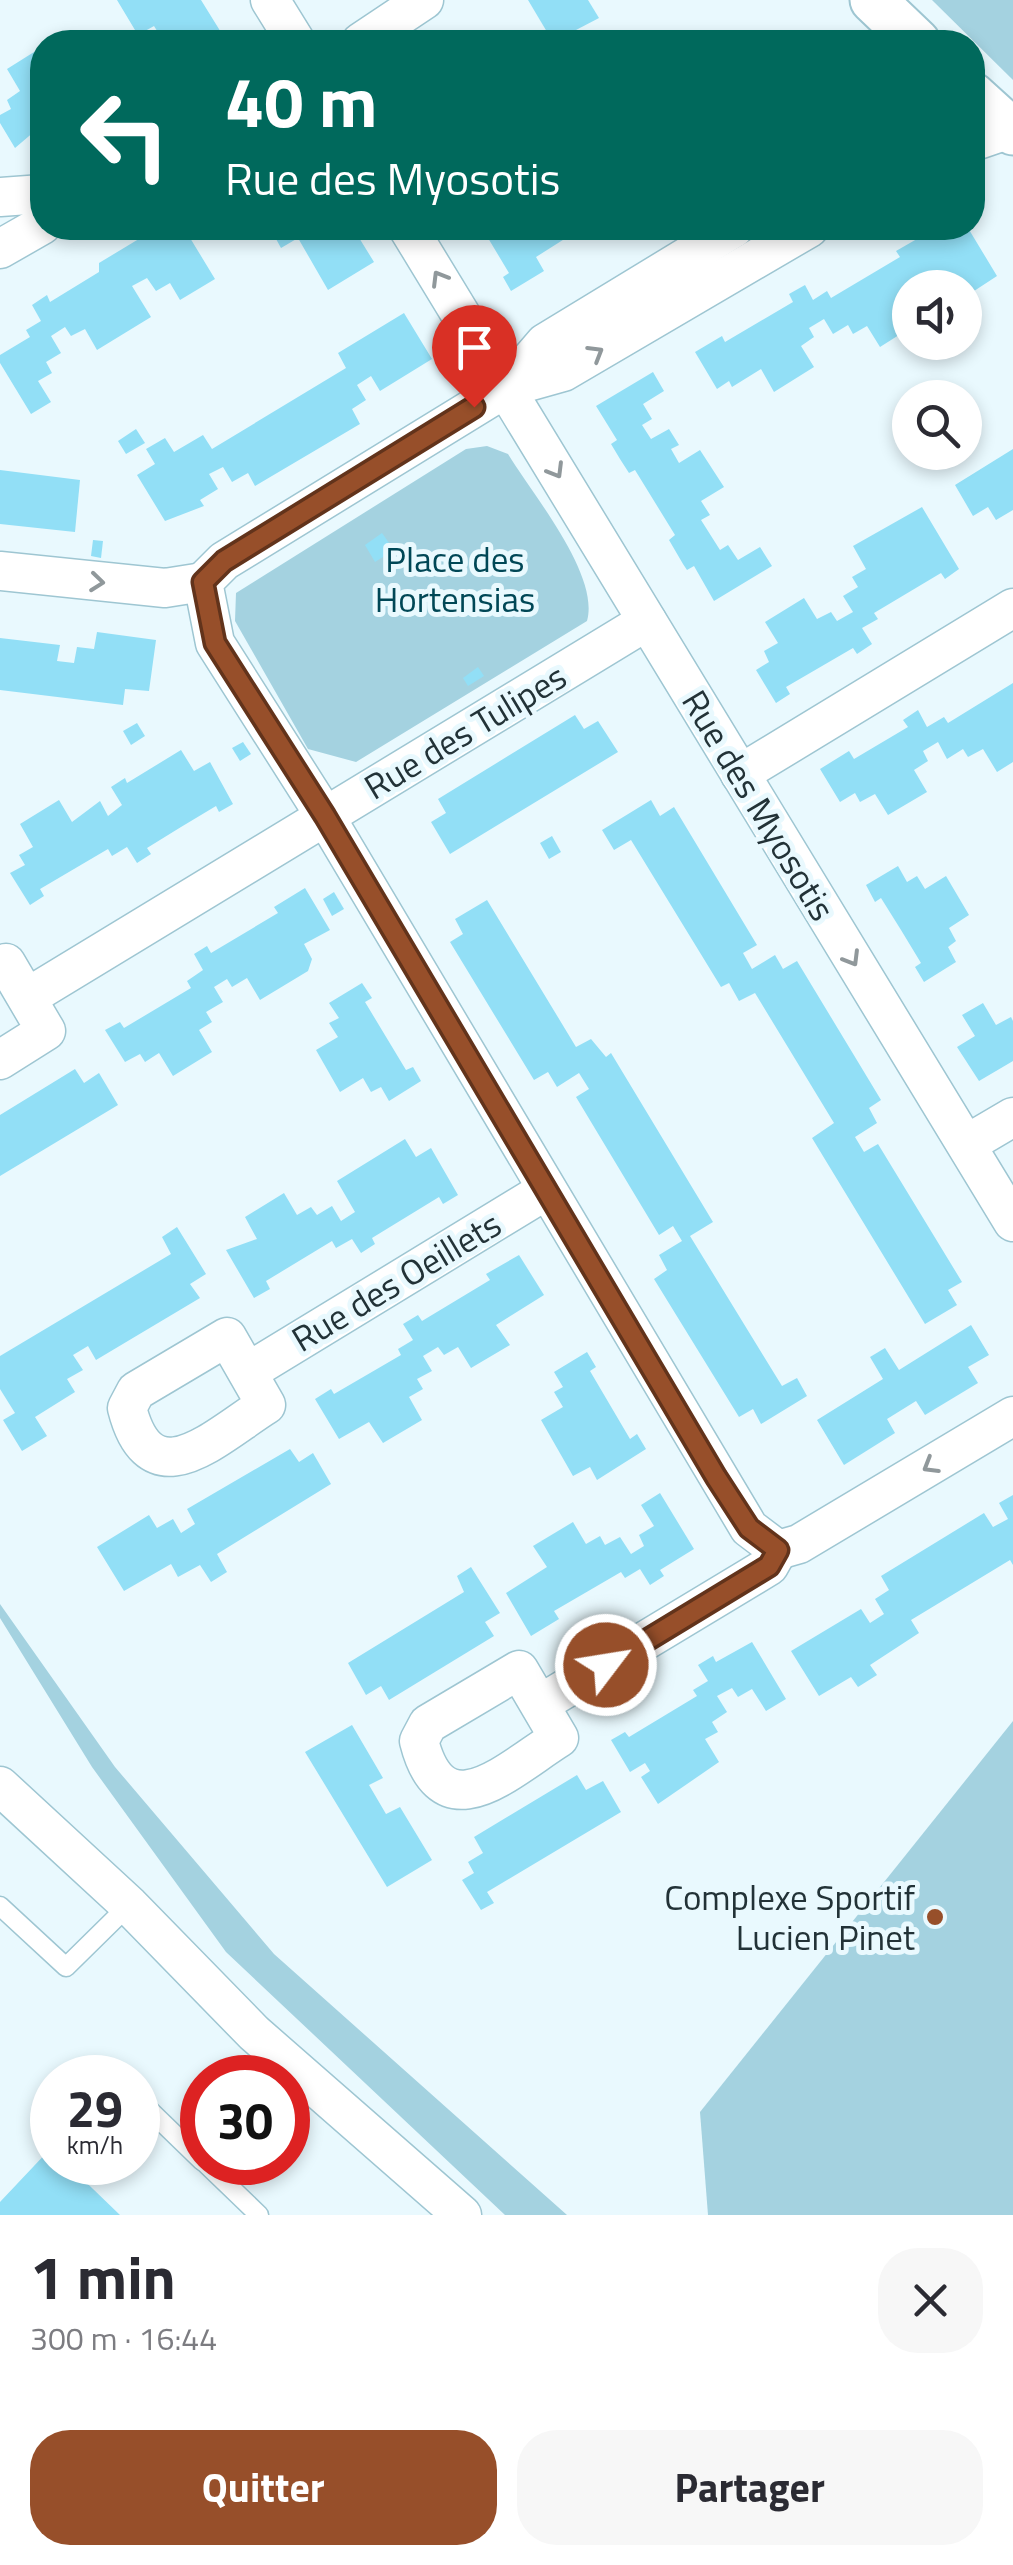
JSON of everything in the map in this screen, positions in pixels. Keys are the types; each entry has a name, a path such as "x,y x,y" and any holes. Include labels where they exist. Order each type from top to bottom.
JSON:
{"street":[{"path":"270,0 289,30"},
{"path":"379,30 424,0"},
{"path":"872,0 904,30"},
{"path":"0,196 30,195"},
{"path":"0,250 30,232"},
{"name":"Rue des Myosotis","path":"415,240 1013,1222"},
{"path":"506,388 545,343 714,240"},
{"path":"0,571 166,588 203,582 224,561 506,388 564,372 789,240"},
{"path":"203,582 215,643 325,816 544,1190 749,1528 778,1550"},
{"path":"740,774 1013,608"},
{"name":"Rue des Tulipes","path":"28,998 647,621"},
{"path":"0,967 6,963 46,1031 0,1060"},
{"path":"967,1144 1013,1117"},
{"name":"Rue des Oeillets","path":"248,1372 544,1190"},
{"path":"540,1704 769,1566 778,1550 822,1531 1013,1416"},
{"path":"0,1786 130,1905 254,2034 462,2215"}],"lane":[{"path":"0,1906 66,1967 130,1905"},
{"path":"160,2120 180,2140"},
{"path":"228,2185 260,2215"}],"green space":[{"path":"932,0 1013,0 1013,80 985,52 985,30 962,30"},
{"name":"Place des Hortensias","path":"487,446 508,454 562,536 584,581 587,621 356,762 308,749 235,621 236,593 466,449"},
{"path":"0,1604 115,1767 274,1954 567,2215 505,2215 226,1952 92,1767 0,1618"},
{"name":"Complexe Sportif Lucien Pinet","path":"1013,1721 1013,2215 708,2215 700,2112"}],"building":[{"path":"117,0 201,0 220,30 156,30 154,26 135,30"},
{"path":"528,0 588,0 599,18 576,30 546,30"},
{"path":"30,55 30,135 15,148 0,123 0,115 11,109 7,100 20,91 7,69"},
{"path":"137,240 191,240 215,279 180,300 170,283 156,291 147,278 132,286 151,317 97,350 85,329 71,336 65,327 51,336 61,353 46,362 52,373 38,381 51,402 31,414 0,363 0,355 30,337 26,330 41,321 32,305 47,295 50,302 99,272 99,263"},
{"path":"277,240 295,240 281,248"},
{"path":"299,240 360,240 374,262 328,290"},
{"path":"489,240 563,240 536,257 544,271 511,291 503,277 509,273"},
{"path":"915,240 975,240 997,276 982,286 982,270 892,270 892,339 880,347 867,326 853,334 848,325 833,334 824,319 809,328 814,337 801,346 814,367 774,392 761,369 732,387 729,381 717,389 695,352 722,336 725,342 793,302 789,294 805,285 813,300 827,291 831,298 900,257 896,251"},
{"path":"404,313 432,359 380,391 371,376 357,385 366,400 352,409 360,424 255,486 248,473 232,482 223,467 209,474 218,489 200,500 204,506 165,521 137,475 155,464 146,449 165,438 174,452 203,435 212,449 346,368 338,353"},
{"path":"653,372 664,391 643,404 652,419 642,425 651,439 669,429 679,445 671,449 679,463 700,450 724,487 701,501 710,515 701,520 720,550 728,545 738,560 760,547 772,566 714,601 694,566 687,570 683,564 669,540 675,535 635,470 629,473 620,459 611,444 617,440 596,406"},
{"path":"136,429 145,443 126,454 118,441"},
{"path":"1013,449 1013,510 996,520 988,507 973,516 955,485"},
{"path":"0,470 80,480 75,532 0,524"},
{"path":"922,507 959,569 945,579 941,573 874,613 878,619 862,628 872,644 857,654 853,648 786,687 790,694 776,703 756,670 769,662 764,651 778,643 765,622 804,598 817,619 831,612 837,621 853,612 843,596 858,587 852,577 866,569 853,546"},
{"path":"382,533 394,550 375,562 365,545"},
{"path":"93,540 103,541 101,558 91,556"},
{"path":"97,632 156,640 149,691 125,689 123,705 0,690 0,638 60,645 57,661 74,663 77,647 94,649"},
{"path":"478,667 484,676 468,686 463,678"},
{"path":"1013,683 1013,762 997,772 983,749 968,757 963,749 947,759 938,742 923,751 928,761 914,770 927,792 888,815 875,794 860,802 855,793 840,802 820,769 849,751 854,759 908,727 903,720 918,710 927,727 944,717 948,723"},
{"path":"575,715 584,729 598,721 618,752 450,854 431,822 446,813 438,799"},
{"path":"137,723 145,736 131,745 123,731"},
{"path":"243,742 251,754 240,761 232,748"},
{"path":"181,750 194,771 210,762 233,804 219,812 216,806 181,827 147,848 151,854 137,863 127,847 112,856 108,849 40,889 44,896 30,905 10,873 25,865 19,855 33,847 20,824 59,800 72,822 100,801 108,816 122,805 111,787 125,778 127,783"},
{"path":"651,800 660,816 674,807 757,945 743,953 752,969 775,955 783,969 797,961 881,1100 869,1108 877,1123 855,1137 864,1152 878,1144 962,1282 948,1290 957,1305 925,1324 812,1138 834,1123 755,993 739,1001 729,983 721,987 631,840 614,850 602,830"},
{"path":"552,836 561,852 549,859 540,843"},
{"path":"898,866 907,882 917,876 925,889 946,876 969,915 949,928 956,941 948,947 956,962 924,982 915,967 921,963 881,898 875,902 866,885"},
{"path":"305,888 330,930 304,944 312,959 308,971 260,1000 247,978 232,987 227,979 214,987 223,1002 206,1012 212,1022 199,1030 212,1052 173,1076 159,1053 145,1062 140,1054 125,1062 105,1030 120,1022 124,1028 191,988 187,981 203,970 194,954 207,946 211,953 278,913 274,907"},
{"path":"334,892 344,909 332,916 323,899"},
{"path":"487,900 576,1047 591,1039 606,1057 611,1053 713,1222 690,1236 782,1386 797,1378 807,1396 761,1424 753,1409 739,1417 654,1279 667,1270 659,1255 682,1241 673,1226 659,1235 576,1097 589,1089 579,1073 557,1087 548,1072 534,1080 450,942 463,934 455,919"},
{"path":"362,983 372,998 365,1002 406,1070 413,1067 421,1081 389,1101 381,1087 371,1092 363,1078 340,1092 316,1050 338,1037 329,1023 339,1018 329,1003"},
{"path":"983,1003 996,1025 1011,1017 1013,1061 979,1081 957,1047 975,1036 962,1015"},
{"path":"75,1069 84,1083 99,1073 118,1105 0,1176 0,1115"},
{"path":"405,1139 416,1157 431,1148 458,1195 443,1204 439,1197 372,1238 375,1244 361,1253 352,1239 336,1248 332,1241 266,1281 270,1289 254,1298 226,1250 257,1239 245,1217 284,1193 297,1215 311,1207 317,1215 332,1206 341,1221 355,1212 337,1181"},
{"path":"177,1227 206,1274 190,1284 200,1298 96,1360 88,1346 73,1355 83,1370 67,1379 75,1392 35,1417 47,1436 22,1451 3,1420 15,1413 0,1389 0,1356 171,1254 162,1237"},
{"path":"519,1255 544,1295 496,1325 510,1345 471,1368 458,1347 444,1355 438,1347 423,1356 432,1371 417,1379 423,1389 409,1397 422,1420 383,1443 369,1422 339,1439 315,1399 331,1389 334,1394 401,1355 398,1349 413,1340 403,1324 418,1315 422,1321 490,1280 486,1274"},
{"path":"971,1325 989,1355 968,1367 978,1383 925,1415 916,1401 887,1419 895,1433 844,1465 817,1420 883,1379 870,1357 885,1348 899,1370"},
{"path":"587,1352 596,1367 590,1371 630,1439 637,1434 646,1449 597,1480 590,1467 573,1476 541,1420 563,1407 554,1392 563,1387 554,1372"},
{"path":"290,1449 299,1462 313,1453 331,1484 217,1554 227,1572 211,1582 200,1565 178,1577 171,1564 124,1591 97,1547 149,1515 157,1528 173,1519 181,1533 195,1524 187,1509"},
{"path":"660,1493 694,1549 660,1570 664,1576 650,1585 640,1569 625,1578 621,1572 554,1611 559,1619 531,1636 506,1593 547,1567 533,1546 573,1522 586,1544 600,1536 605,1545 620,1537 631,1554 644,1546 639,1535 654,1526 641,1505"},
{"path":"1013,1495 1013,1565 1010,1560 911,1620 919,1633 870,1665 877,1675 858,1687 851,1677 819,1696 791,1651 861,1609 870,1623 884,1614 875,1599 889,1590 881,1576 984,1513 993,1527 1008,1519 999,1503"},
{"path":"471,1567 500,1613 485,1622 494,1636 389,1700 381,1686 366,1695 348,1663 464,1592 457,1576"},
{"path":"752,1642 786,1699 766,1711 752,1689 738,1697 732,1688 717,1696 727,1712 712,1722 718,1732 705,1739 719,1762 658,1804 641,1777 650,1771 645,1763 630,1772 611,1740 625,1732 629,1737 697,1696 693,1690 708,1681 698,1665 713,1656 716,1662"},
{"path":"352,1725 383,1778 369,1785 386,1814 400,1807 432,1860 387,1887 305,1752"},
{"path":"577,1775 586,1790 603,1781 621,1812 487,1892 494,1903 481,1910 462,1880 474,1873 468,1862 483,1853 474,1837"},
{"path":"30,2170 30,2185 89,2185 120,2215 0,2215 0,2202"}],"place":[{"name":"Complexe Sportif Lucien Pinet","path":"935,1917"}],"route":[{"path":"474,407 224,561 203,582 215,643 325,816 716,1477 749,1528 778,1550 769,1566 606,1665"}]}
